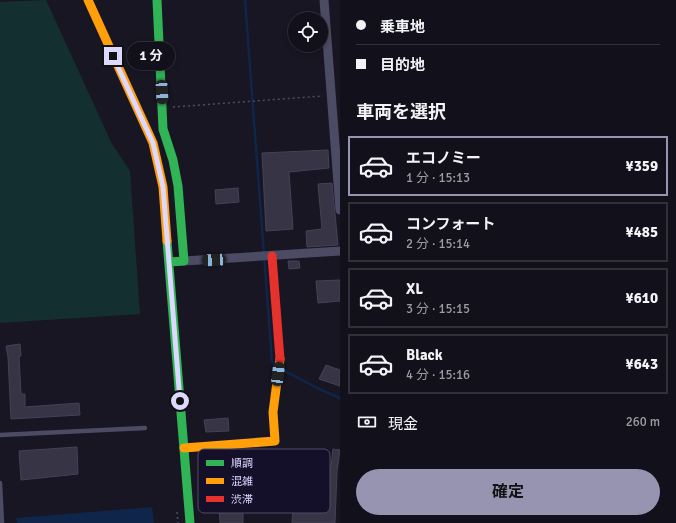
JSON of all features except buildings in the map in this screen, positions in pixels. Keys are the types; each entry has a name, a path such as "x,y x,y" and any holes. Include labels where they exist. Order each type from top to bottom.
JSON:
{"street":[{"path":"88,0 153,143 163,187 190,523"},
{"path":"157,0 163,128 173,160 178,186 184,262"},
{"path":"324,0 340,210"},
{"path":"170,262 340,251"},
{"path":"184,448 275,441 274,412 280,361 272,256"}],"lane":[{"path":"0,435 145,428"},
{"path":"0,483 2,523"}],"path":[{"path":"163,108 332,96"}],"green space":[{"path":"46,0 112,144 130,171 140,314 0,323 0,2"}],"water":[{"path":"152,507 154,523 17,523 16,518"}],"waterway":[{"path":"245,0 272,362 276,365"},
{"path":"283,370 340,398"}],"traffic: fast":[{"path":"157,0 163,129 173,160 178,186 184,261 170,262"},
{"path":"167,241 190,523"}],"traffic: slow":[{"path":"88,0 153,143 163,187 167,241"},
{"path":"184,448 275,441 273,412 280,359"}],"traffic: jam":[{"path":"272,256 280,359"}],"route":[{"path":"113,56 153,143 163,187 180,401"}]}
